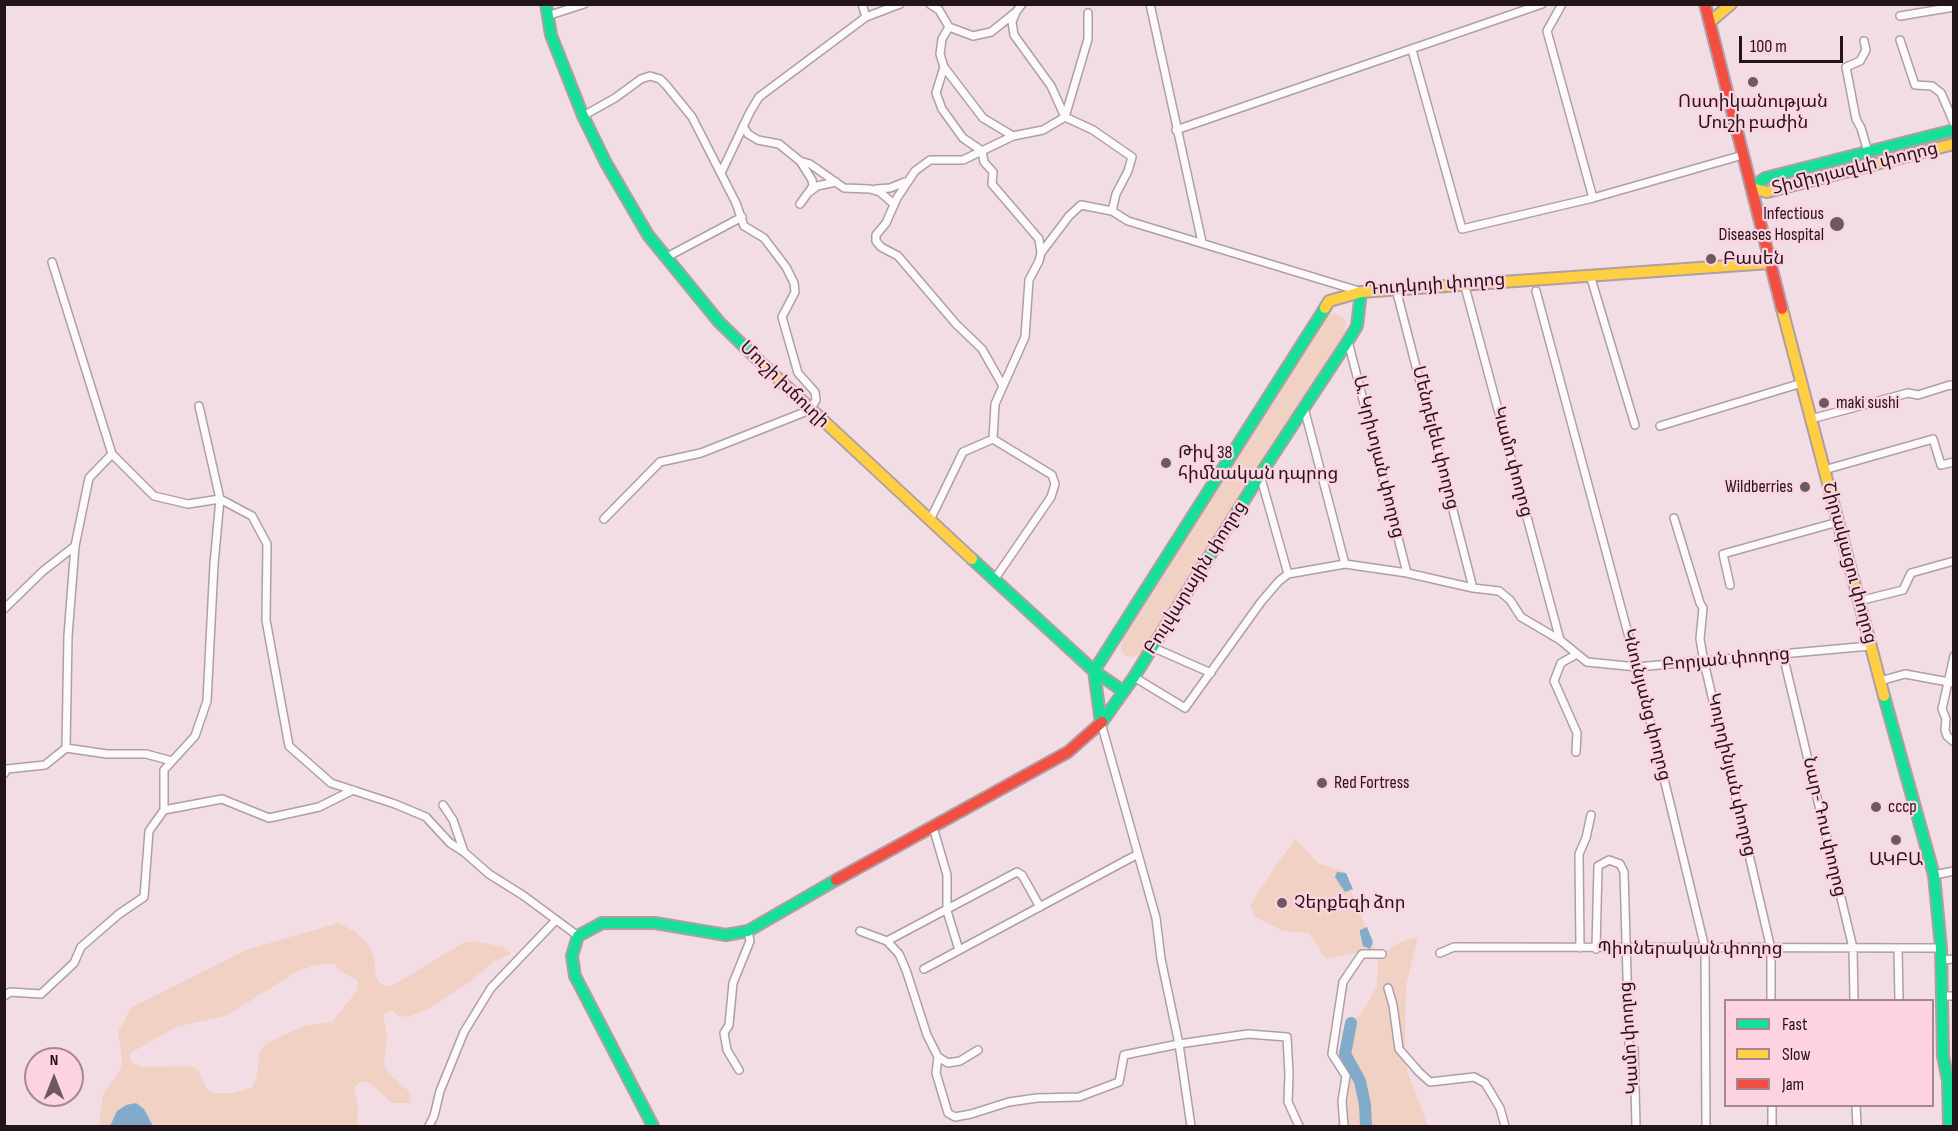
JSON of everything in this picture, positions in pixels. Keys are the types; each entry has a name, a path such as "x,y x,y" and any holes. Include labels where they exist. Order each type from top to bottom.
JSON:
{"street":[{"path":"546,10 584,4"},
{"path":"862,4 866,17"},
{"path":"721,173 759,97 866,17 900,4"},
{"path":"930,4 939,10 949,27 973,36 991,32 1016,12 1022,4"},
{"path":"1150,4 1202,242"},
{"path":"1176,130 1542,4"},
{"path":"1562,4 1547,31 1593,198"},
{"name":"Շիրակացու փողոց","path":"1706,4 1770,263 1870,646 1934,875 1941,954 1948,996 1948,1056 1951,1081 1949,1126"},
{"path":"1710,22 1731,4"},
{"path":"1900,16 1953,7"},
{"name":"Մուշի խճուղի","path":"546,10 551,35 583,116 606,163 648,235 719,322 810,410 994,580 1094,671 1124,691"},
{"path":"1016,12 1012,22 1014,35 1051,86 1065,117 1093,130 1132,157 1128,171 1116,194 1112,211"},
{"path":"1003,386 982,349 956,324 898,256 881,247 876,241 876,235 886,223 894,204 915,171 930,160 963,160 1013,136 1043,130 1065,117 1089,39 1088,13"},
{"path":"949,27 942,39 940,54 944,67 983,118 1013,136"},
{"path":"1900,40 1915,85 1932,86 1941,93 1953,123"},
{"path":"1864,41 1866,50 1860,61 1846,67 1856,118 1868,152"},
{"path":"1412,50 1462,229 1593,198 1743,155"},
{"path":"944,67 936,93 942,109 963,138 982,151 984,162 993,172 992,184 1039,239 1041,253 1029,280 1025,338 995,404 993,439"},
{"path":"583,116 615,98 641,79 650,76 660,79 692,117 742,217 744,226 764,238 786,267 794,284 795,292 782,317 798,373 815,392 816,400 810,410 701,453 660,462 604,519"},
{"path":"743,126 748,134 758,140 779,144 800,161 812,180 811,191"},
{"name":"Տիմիրյազևի փողոց","path":"1752,188 1765,178 1953,130"},
{"name":"Տիմիրյազևի փողոց","path":"1752,188 1767,192 1953,144"},
{"path":"1843,159 1846,173"},
{"path":"800,161 810,164 844,188 890,188 908,181"},
{"path":"800,204 818,186 836,182"},
{"path":"870,189 880,192 894,204"},
{"name":"Դուդկոյի փողոց","path":"1041,253 1069,216 1081,205 1112,211 1128,221 1362,292 1770,263"},
{"path":"665,258 742,217"},
{"path":"52,262 112,454 154,496 188,504 220,499 252,516 267,544 266,620 289,746 331,783 426,817 450,843 489,874 578,936 572,956 575,976 653,1126"},
{"path":"1590,275 1635,425"},
{"name":"Կամո փողոց","path":"1464,283 1560,640"},
{"name":"Մենդելեև փողոց","path":"1396,289 1473,588"},
{"name":"Կնունյանց փողոց","path":"1536,291 1637,668 1705,948 1707,1126"},
{"name":"Բուլվարային փողոց","path":"578,936 602,923 656,924 726,935 748,931 1068,752 1101,723 1134,677 1260,475 1357,326 1362,292 1329,301 1094,671"},
{"name":"Ա. Կրիտյան փողոց","path":"1348,341 1407,573"},
{"path":"1660,426 1802,383"},
{"path":"1811,419 1908,393 1918,394 1950,385 1953,387"},
{"path":"4,996 10,992 41,994 74,963 81,947 119,914 144,897 149,831 164,810 164,770 195,736 207,701 214,564 220,499 199,406"},
{"path":"1304,408 1345,564"},
{"path":"930,520 963,452 993,439"},
{"path":"993,439 1052,476 1055,484 1051,497 994,580"},
{"path":"1824,470 1933,439 1941,465 1953,462"},
{"path":"66,748 68,636 75,546 89,478 112,454"},
{"path":"1134,677 1185,708 1273,587 1288,574 1260,475"},
{"name":"Կուրղինյան փողոց","path":"1674,518 1703,608 1700,639 1704,662 1771,949 1771,999"},
{"path":"1730,585 1723,554 1838,522"},
{"path":"4,609 43,571 75,546"},
{"path":"1859,602 1903,590 1911,573 1953,561"},
{"name":"Բորյան փողոց","path":"1288,574 1345,564 1407,573 1473,588 1499,591 1510,600 1521,617 1560,640 1587,662 1637,668 1870,646"},
{"path":"1152,647 1211,673"},
{"path":"1576,752 1577,733 1554,681 1561,663 1577,654"},
{"name":"Նար-Դոս փողոց","path":"1783,655 1853,948 1854,999"},
{"path":"1953,656 1951,682 1942,709 1946,719 1945,730 1953,742"},
{"path":"1094,671 1101,723 1156,918 1161,959 1179,1044 1191,1126"},
{"path":"1880,681 1905,674 1951,682"},
{"path":"4,774 7,769 45,765 66,748 107,754 146,754 172,761"},
{"path":"164,810 222,799 269,818 319,807 353,790"},
{"path":"443,806 453,820 464,852"},
{"path":"1580,948 1579,854 1592,815"},
{"path":"933,827 947,875 947,911 959,950"},
{"path":"924,969 1138,854"},
{"name":"Կամո փողոց","path":"1596,949 1598,866 1609,860 1620,864 1624,872 1624,949 1629,1044 1634,1049 1636,1126"},
{"path":"1934,875 1953,871"},
{"path":"887,941 1017,872 1022,875 1040,907"},
{"path":"429,1126 440,1091 464,1032 497,981 556,920"},
{"path":"739,1070 727,1050 724,1033 729,1025 733,982 750,941 748,931"},
{"path":"860,931 887,941 899,954 927,1035 938,1057 948,1063 960,1061 978,1050"},
{"name":"Պիոներական փողոց","path":"1440,953 1454,948 1898,948 1941,954 1953,959"},
{"path":"1898,948 1899,999"},
{"path":"1344,1126 1342,1101 1346,1076 1332,1054 1343,982 1362,954 1382,954"},
{"path":"1388,988 1393,1005 1399,1049 1412,1065 1430,1082 1474,1077 1485,1083 1500,1108 1505,1126"},
{"path":"938,1057 936,1073 940,1089 948,1113 955,1117 1010,1102 1037,1098 1079,1097 1119,1082 1124,1055 1248,1034 1287,1037 1288,1102 1299,1126"},
{"path":"1772,1107 1772,1126"},
{"path":"1856,1107 1857,1126"}],"shaded area":[{"path":"1333,313 1341,315 1346,321 1345,332 1144,651 1134,657 1126,656 1121,650 1122,638 1323,319"},
{"path":"1295,839 1319,864 1342,870 1375,949 1326,959 1309,933 1283,931 1254,916 1250,905"},
{"path":"338,923 356,932 369,946 374,956 376,977 382,985 391,986 463,943 474,941 504,947 511,954 493,962 471,981 427,1010 408,1017 399,1016 391,1010 383,1015 387,1035 384,1064 388,1073 410,1092 411,1103 392,1103 371,1084 362,1081 354,1087 358,1106 357,1126 153,1126 144,1109 118,1111 110,1126 99,1126 103,1094 120,1070 122,1061 118,1032 132,1007 246,950","holes":["335,964 339,970 358,981 357,991 332,1022 303,1026 267,1043 260,1051 256,1079 251,1088 233,1093 213,1093 206,1087 198,1069 189,1066 141,1067 132,1063 129,1054 176,1027 226,1016 296,972 315,965"]},
{"path":"1418,937 1406,986 1405,1054 1408,1073 1428,1126 1337,1126 1345,1095 1340,1052 1342,1032 1346,1024 1362,1013 1377,985 1378,956 1403,941"}],"water":[{"path":"1337,872 1346,873 1353,889 1345,892 1335,877"},
{"path":"1367,927 1373,942 1370,949 1363,946 1360,933 1360,930"},
{"path":"136,1103 144,1109 153,1126 110,1126 117,1111 126,1105"}],"waterway":[{"path":"1351,1023 1345,1054 1360,1081 1366,1126"}],"traffic: fast":[{"path":"546,4 551,35 583,116 606,163 648,235 719,322 755,357"},
{"path":"1752,188 1765,178 1954,130"},
{"path":"1102,722 1134,677 1260,475 1348,341 1357,326 1361,292"},
{"path":"1101,723 1094,671 1325,308"},
{"path":"972,559 1094,671 1123,691"},
{"path":"1884,696 1934,875 1941,948 1943,1056 1948,1081 1949,1126"},
{"path":"653,1126 575,976 572,956 578,936 602,923 655,923 726,935 748,931 836,880"}],"traffic: slow":[{"path":"1710,22 1731,4"},
{"path":"1752,188 1767,192 1954,144"},
{"path":"1325,308 1329,301 1361,292 1770,263"},
{"path":"1782,309 1884,696"},
{"path":"755,357 972,559"}],"traffic: jam":[{"path":"1705,4 1782,309"},
{"path":"836,880 1068,752 1102,722"}],"place":[{"name":"Ոստիկանության Մուշի բաժին","path":"1753,82"},
{"name":"Infectious Diseases Hospital","path":"1837,224"},
{"name":"Բասեն","path":"1711,259"},
{"name":"maki sushi","path":"1824,403"},
{"name":"Թիվ 38 հիմնական դպրոց","path":"1166,463"},
{"name":"Wildberries","path":"1805,487"},
{"name":"Red Fortress","path":"1322,783"},
{"name":"ссср","path":"1876,807"},
{"name":"ԱԿԲԱ","path":"1896,840"},
{"name":"Չերքեզի ձոր","path":"1282,903"}]}
